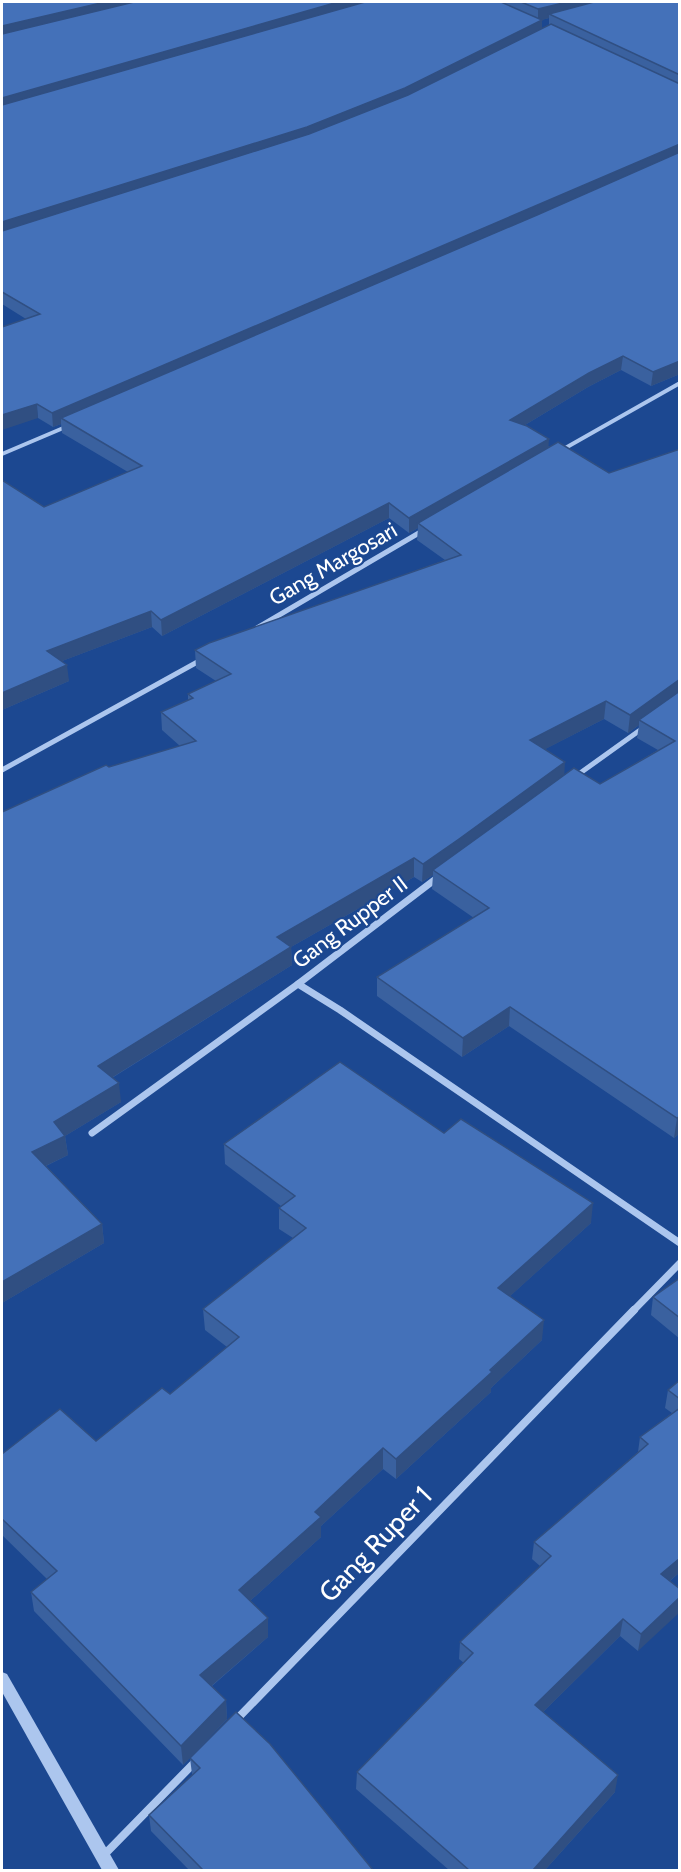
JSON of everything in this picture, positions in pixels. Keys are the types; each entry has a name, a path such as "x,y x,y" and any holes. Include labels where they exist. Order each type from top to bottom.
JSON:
{"street":[{"path":"552,455 680,383"},
{"path":"2,454 74,423"},
{"name":"Gang Margosari","path":"250,632 431,525"},
{"path":"2,770 209,656"},
{"path":"566,784 651,721"},
{"name":"Gang Rupper II","path":"443,873 298,984 340,1010 680,1243"},
{"path":"92,1133 298,984"},
{"name":"Gang Ruper 1","path":"232,1724 680,1263"},
{"path":"2,1679 111,1870"},
{"path":"103,1856 199,1758"}],"building":[{"path":"2,2 105,2 2,26"},
{"path":"134,2 338,2 2,98 2,34"},
{"path":"365,2 501,2 542,20 405,88 307,127 2,222 2,105"},
{"path":"521,2 567,2 538,9"},
{"path":"594,2 680,2 680,75 549,14"},
{"path":"551,24 680,84 680,144 52,413 37,404 2,415 2,327 40,314 2,292 2,231 309,134 408,95"},
{"path":"680,152 680,361 653,372 623,356 589,373 510,420 527,426 549,439 409,518 389,503 161,620 151,611 47,651 67,665 2,693 2,480 44,507 142,466 61,418"},
{"path":"558,442 609,473 680,449 680,679 630,715 606,701 530,740 565,762 423,864 414,858 277,937 291,947 98,1066 119,1083 54,1122 65,1136 32,1152 102,1224 2,1282 2,812 106,765 109,767 196,741 161,712 193,698 188,694 231,674 195,650 209,643 461,555 418,523"},
{"path":"680,691 680,1116 677,1118 510,1007 463,1038 377,977 489,908 433,870 574,768 600,784 675,741 639,720"},
{"path":"340,1062 444,1133 461,1119 593,1203 498,1288 544,1320 490,1370 492,1372 396,1459 383,1448 315,1512 321,1517 239,1590 268,1618 200,1675 226,1700 181,1746 31,1592 57,1571 2,1519 2,1454 60,1409 96,1441 162,1388 170,1394 239,1337 203,1309 306,1228 279,1208 295,1196 224,1144"},
{"path":"680,1278 680,1318 653,1297"},
{"path":"680,1380 680,1399 668,1390"},
{"path":"680,1408 680,1558 661,1574 680,1589 680,1597 641,1634 623,1619 535,1705 618,1775 533,1870 469,1870 357,1772 473,1653 460,1642 551,1556 534,1542 648,1444 640,1437"},
{"path":"236,1712 270,1744 373,1870 203,1870 149,1815 200,1768 190,1758"}]}
